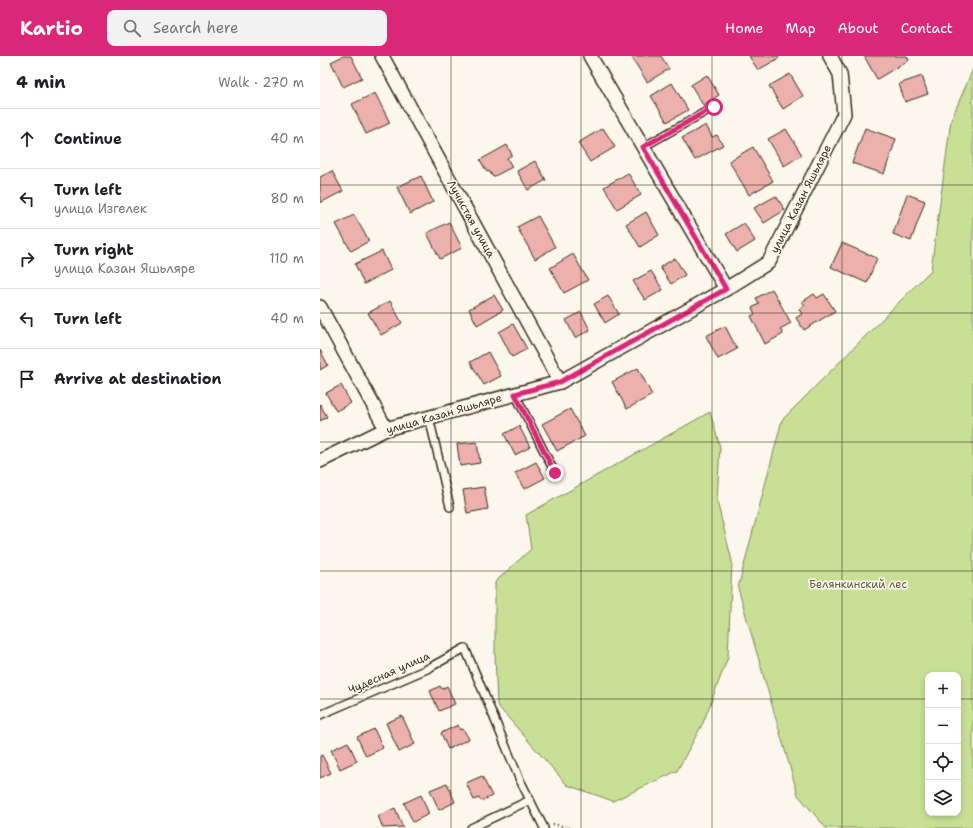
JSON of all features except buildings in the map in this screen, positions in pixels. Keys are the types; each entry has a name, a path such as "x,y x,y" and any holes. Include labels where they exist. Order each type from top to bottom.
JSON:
{"street":[{"name":"Лучистая улица","path":"382,56 560,382"},
{"path":"590,56 726,289"},
{"name":"улица Казан Яшьляре","path":"320,461 386,429 560,382 726,289 769,262 844,114 840,74 830,56"},
{"path":"320,307 386,429"}],"lane":[{"path":"643,147 714,107"},
{"path":"515,394 555,473"},
{"path":"429,418 450,507"},
{"name":"Чудесная улица","path":"320,715 427,670 465,648 519,778 530,800"},
{"path":"471,828 530,800 544,828"}],"path":[{"path":"540,820 570,828"}],"green space":[{"name":"Белянкинский лес","path":"973,69 973,828 826,828 798,795 738,588 782,420 931,270 951,120"},
{"path":"710,412 720,447 717,501 732,561 728,657 703,723 677,771 613,801 567,785 497,705 495,582 531,549 526,515"}],"route":[{"path":"555,473 515,394 560,382 726,289 643,147 714,107"}]}
